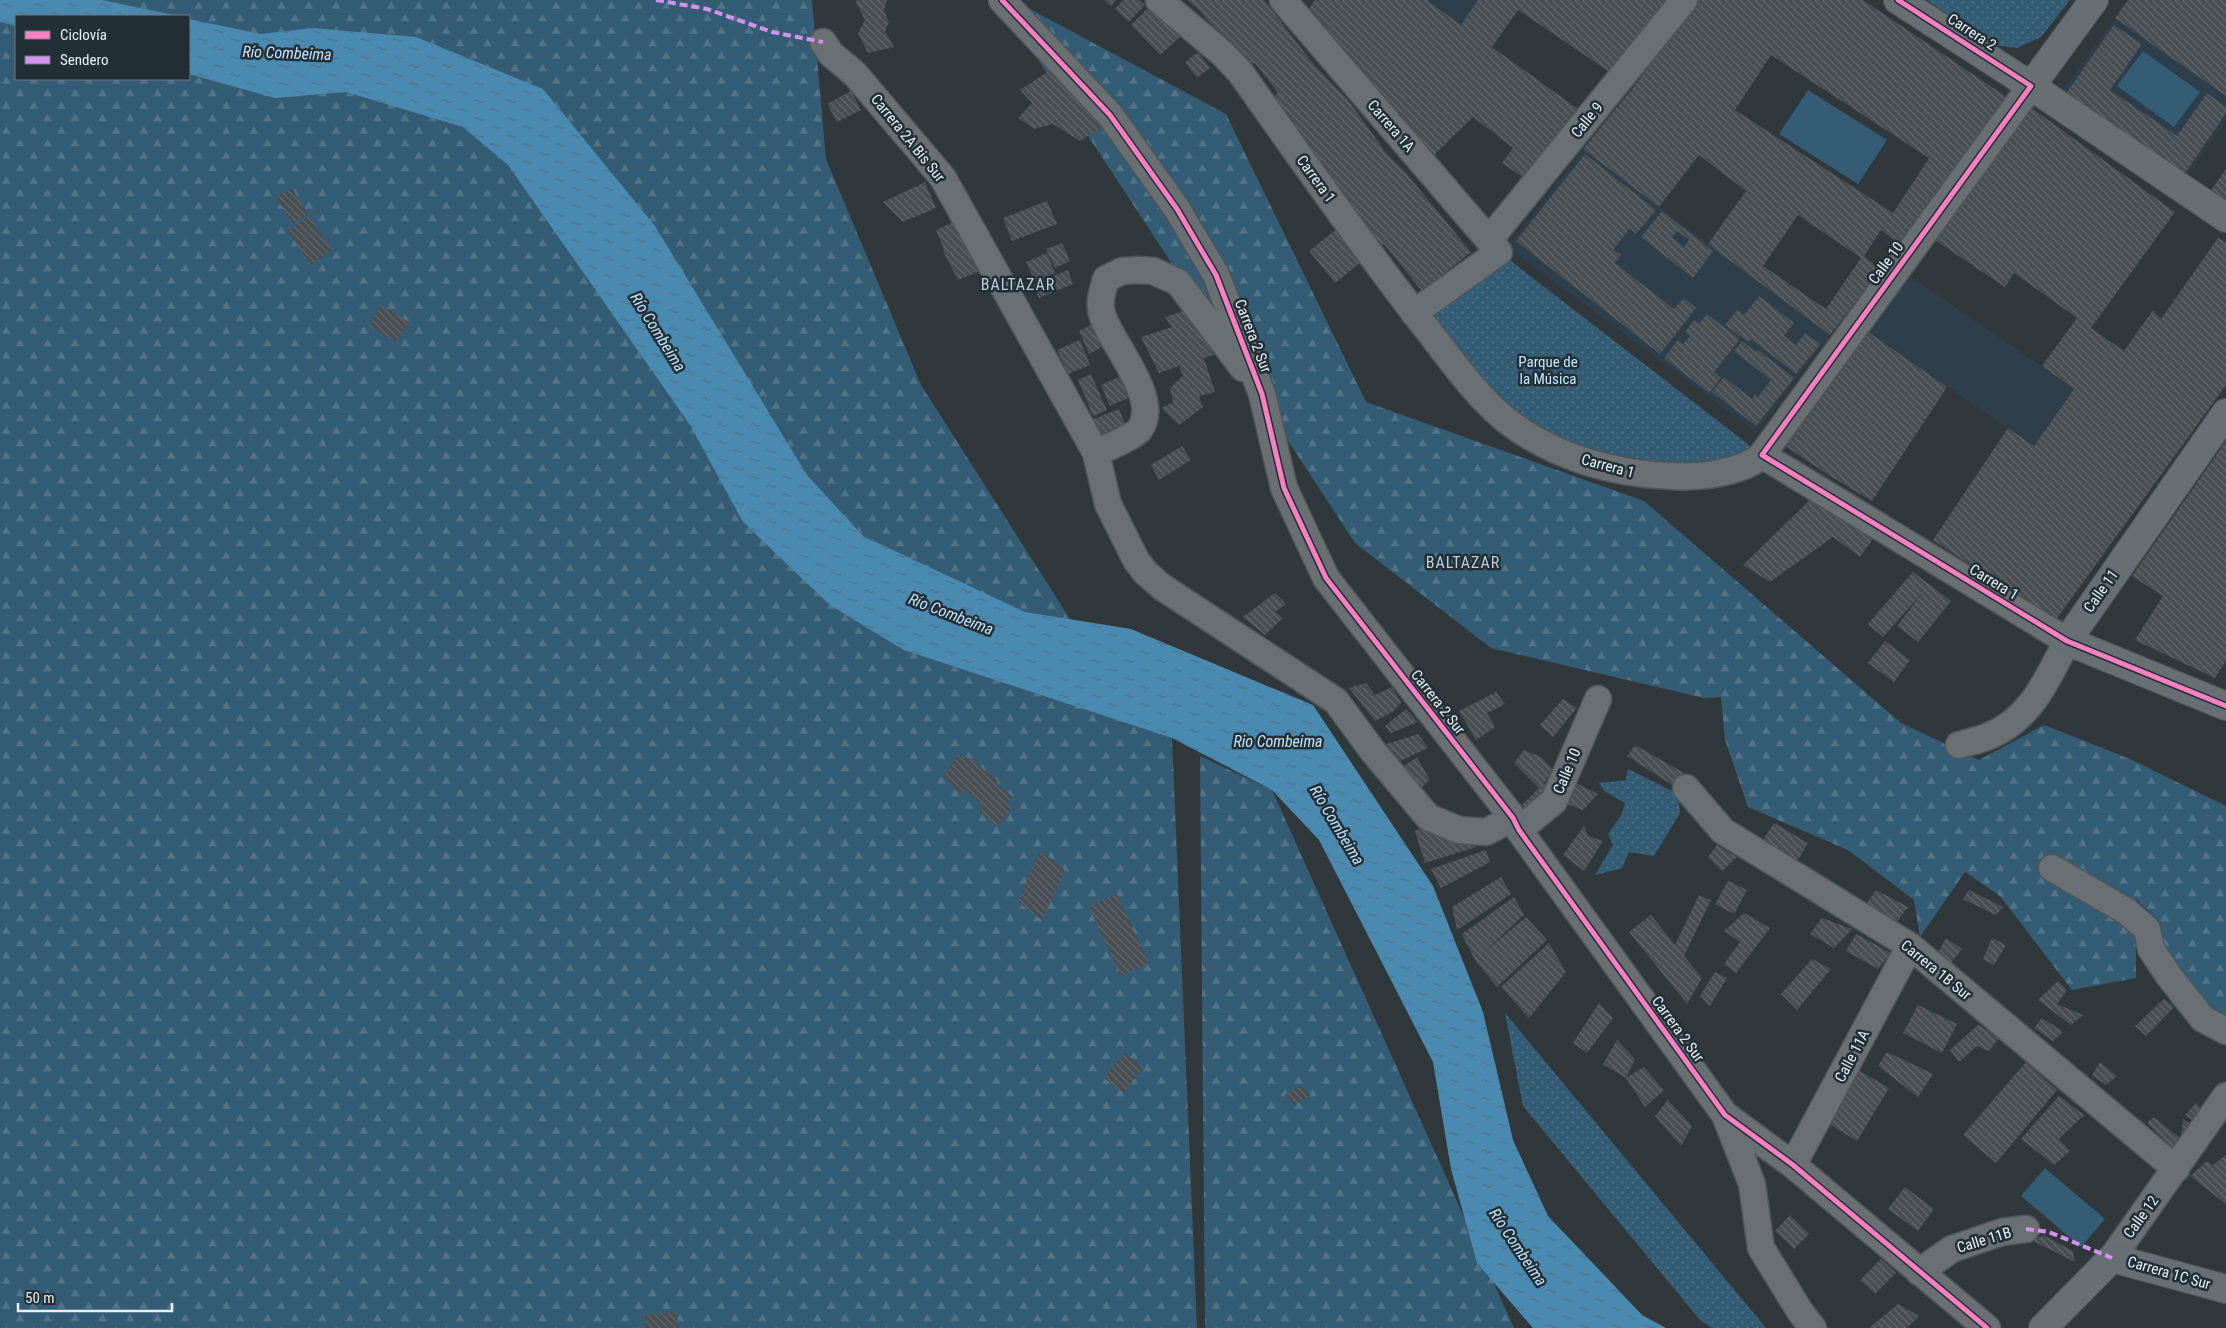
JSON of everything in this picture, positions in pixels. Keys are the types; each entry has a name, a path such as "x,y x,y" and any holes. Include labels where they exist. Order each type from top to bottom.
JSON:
{"main road":[{"name":"Carrera 2","path":"1898,0 2031,86 2226,218"},
{"name":"Calle 10","path":"2031,86 2094,0"},
{"name":"Calle 11","path":"2067,641 2226,413"},
{"name":"Carrera 1","path":"2067,641 2226,706"},
{"name":"Carrera 1C Sur","path":"2112,1258 2226,1289"},
{"name":"Calle 12","path":"2043,1328 2112,1258"}],"street":[{"name":"Carrera 2 Sur","path":"1002,0 1110,116 1177,209 1216,275 1262,394 1284,488 1326,578 1516,824 1725,1115 1793,1165 1918,1272 1987,1328"},
{"name":"Carrera 1","path":"1159,0 1223,54 1240,72 1378,267 1469,383 1490,406 1528,434 1585,462 1613,470 1646,476 1680,477 1727,471 1750,464 1762,455 2067,641"},
{"name":"Calle 9","path":"1414,313 1494,246 1684,0"},
{"name":"Carrera 1A","path":"1295,5 1494,246"},
{"name":"Carrera 2A Bis Sur","path":"823,42 831,54 855,74 943,178 1096,453 1108,504 1136,560 1145,572 1162,587 1336,701 1372,750 1428,817 1459,830 1486,832 1516,824"},
{"name":"Calle 10","path":"1762,455 2031,86"},
{"path":"1096,453 1139,430 1146,415 1143,395 1102,316 1100,297 1106,279 1122,271 1154,271 1178,282 1262,394"},
{"name":"Calle 11","path":"1959,745 1990,736 2016,720 2038,697 2067,641"},
{"name":"Calle 10","path":"1516,824 1554,801 1598,699"},
{"name":"Carrera 1B Sur","path":"1686,788 1723,831 1910,946 2176,1170"},
{"path":"2052,868 2126,910 2147,929 2151,949 2168,976 2203,1019 2226,1031"},
{"name":"Calle 11A","path":"1793,1165 1910,946"},
{"name":"Calle 12","path":"2112,1258 2176,1170 2226,1096"},
{"path":"1725,1115 1752,1184 1761,1248 1801,1314 1813,1328"},
{"name":"Calle 11B","path":"1918,1272 1952,1249 2002,1232 2026,1229"}],"shaded area":[{"path":"1427,0 1478,0 1461,25"},
{"path":"2115,18 2226,96 2226,121 2182,183 2059,96"},
{"path":"1583,149 1830,335 1756,432 1508,247"},
{"path":"1907,274 2074,389 2034,446 1867,331"}],"green space":[{"path":"0,0 812,0 826,159 921,385 1070,619 1172,738 1197,1328 0,1328"},
{"path":"999,0 1013,0 1226,114 1366,402 1644,501 1901,723 1979,760 2044,725 2130,759 2226,806 2226,1019 2210,1012 2167,953 2155,917 2136,899 2136,978 2072,990 2000,896 1965,872 1920,937 1914,900 1848,850 1748,807 1725,740 1721,697 1704,698 1491,648 1355,543"},
{"path":"1927,0 2070,0 2041,37 2017,48 1993,45"},
{"path":"2143,51 2200,92 2174,127 2117,86"},
{"path":"1808,90 1887,140 1858,184 1779,134"},
{"name":"Parque de la Música","path":"1499,252 1762,455 1681,477 1529,435 1414,313"},
{"path":"1200,756 1272,790 1514,1328 1205,1328"},
{"path":"1628,769 1678,794 1680,813 1654,856 1629,852 1622,868 1595,875 1613,845 1608,834 1622,814 1625,803 1604,791 1599,783 1626,780"},
{"path":"1505,1013 1766,1328 1712,1328 1700,1320 1523,1106"},
{"path":"2045,1168 2105,1219 2081,1247 2021,1196"}],"water":[{"path":"0,0 102,0 173,15 15,15 15,26 0,22"},
{"name":"Rio Combeima","path":"190,19 261,34 313,28 416,37 543,89 655,226 807,475 863,536 1025,612 1131,629 1313,705 1433,886 1483,1012 1513,1140 1548,1216 1642,1315 1666,1328 1533,1328 1477,1263 1451,1169 1433,1062 1319,840 1272,790 1172,738 904,650 831,606 743,522 690,425 508,165 463,127 346,92 275,98 190,74"}],"building":[{"path":"857,0 887,0 884,11 889,22 885,31 894,47 868,53 858,33 865,20 856,2"},
{"path":"1104,0 1116,0 1111,6"},
{"path":"1123,0 1139,0 1145,5 1129,22 1115,9"},
{"path":"1187,0 1264,0 1315,66 1348,100 1387,154 1406,173 1471,252 1422,291 1384,244 1335,283 1309,251 1353,216 1270,98 1278,93 1255,63 1248,68 1198,9"},
{"path":"1315,0 1427,0 1461,25 1478,0 1668,0 1611,73 1518,10 1492,47 1581,111 1527,180 1502,163 1513,148 1473,117 1434,155 1307,12"},
{"path":"1698,0 1863,0 2008,98 1899,244 1881,230 1864,256 1881,270 1830,335 1708,244 1746,191 1699,155 1659,207 1583,149 1632,89","holes":["1771,55 1929,158 1893,213 1735,110","1798,215 1861,258 1826,309 1763,266"]},
{"path":"2128,0 2226,0 2226,96 2115,18"},
{"path":"1150,6 1180,37 1160,55 1131,25"},
{"path":"2114,25 2142,44 2110,90 2177,136 2207,93 2226,107 2226,113 2183,176 2065,95"},
{"path":"1198,52 1210,68 1197,78 1185,62"},
{"path":"1052,69 1105,125 1080,141 1053,124 1034,129 1018,118 1032,103 1020,90"},
{"path":"851,91 861,110 837,122 827,104"},
{"path":"2029,106 2175,212 2091,328 2124,351 2153,310 2161,319 2218,238 2226,243 2226,385 2055,621 1933,540 2008,428 2034,446 2074,389 2042,366 2077,318 2014,273 2005,287 1935,240"},
{"path":"1585,154 1656,210 1636,234 1630,228 1613,250 1621,255 1615,263 1674,309 1684,298 1696,308 1660,354 1516,241"},
{"path":"2226,169 2226,205 2209,193"},
{"path":"925,182 936,208 903,222 883,202"},
{"path":"292,188 308,214 293,224 276,198"},
{"path":"1047,201 1057,224 1012,241 1003,218"},
{"path":"1662,211 1713,251 1693,278 1641,237","holes":["1677,231 1689,240 1684,247 1672,237"]},
{"path":"309,216 332,250 310,265 288,231"},
{"path":"958,220 980,271 958,280 943,251 936,230"},
{"path":"1062,243 1070,261 1055,268 1046,249"},
{"path":"1047,253 1055,273 1035,282 1026,262"},
{"path":"1068,270 1073,284 1039,298 1033,285"},
{"path":"1759,296 1794,323 1784,336 1796,345 1805,333 1820,344 1796,374 1751,339 1748,342 1725,325 1737,310 1744,315"},
{"path":"381,305 409,322 396,342 369,326"},
{"path":"1195,307 1221,353 1204,358 1215,392 1199,396 1203,407 1179,425 1161,408 1173,402 1170,388 1183,376 1179,366 1159,373 1141,337 1172,327 1165,317"},
{"path":"1707,314 1740,339 1714,372 1721,378 1709,393 1664,358 1678,340 1683,344 1690,336 1685,332 1694,320 1699,324"},
{"path":"1098,321 1109,343 1089,354 1079,331"},
{"path":"1867,331 1947,387 1872,501 1785,446"},
{"path":"1080,340 1090,365 1068,374 1057,350"},
{"path":"1742,341 1756,352 1758,350 1794,378 1756,426 1712,392 1724,377 1752,399 1755,394 1758,397 1771,380 1734,351"},
{"path":"1091,374 1107,410 1093,416 1078,380"},
{"path":"1124,375 1133,396 1110,406 1101,385"},
{"path":"1119,409 1126,426 1101,437 1094,419"},
{"path":"2226,441 2226,661 2215,678 2135,640 2163,596 2132,576"},
{"path":"1182,446 1191,460 1159,480 1151,465"},
{"path":"1812,498 1873,539 1860,557 1833,537 1770,582 1743,565"},
{"path":"1913,572 1951,601 1918,642 1897,626 1924,591 1883,637 1868,624"},
{"path":"1275,593 1286,604 1275,612 1283,618 1265,635 1243,617"},
{"path":"1885,641 1910,660 1894,682 1868,663"},
{"path":"1366,683 1375,695 1392,687 1401,702 1394,711 1375,721 1349,688"},
{"path":"1496,692 1505,704 1487,713 1495,727 1476,740 1459,711"},
{"path":"1563,699 1577,708 1553,737 1540,725"},
{"path":"1406,709 1418,722 1391,733 1385,726"},
{"path":"1418,734 1428,748 1394,764 1384,745"},
{"path":"1635,745 1691,777 1677,788 1627,756"},
{"path":"1524,750 1541,757 1553,770 1542,786 1556,773 1598,794 1583,810 1561,802 1533,823 1520,807 1539,788 1514,763"},
{"path":"958,753 964,759 967,756 998,781 997,784 1012,796 1007,804 1012,808 998,826 980,812 984,806 964,789 960,793 944,777"},
{"path":"1417,757 1430,780 1415,793 1399,770"},
{"path":"1433,822 1471,836 1476,847 1425,863 1415,831"},
{"path":"1774,823 1808,843 1798,860 1763,840"},
{"path":"1584,826 1588,836 1603,841 1584,871 1563,855"},
{"path":"1717,845 1737,857 1722,871 1708,857"},
{"path":"1486,850 1490,862 1441,888 1431,869"},
{"path":"1040,851 1065,869 1042,920 1018,902"},
{"path":"1501,877 1511,894 1457,930 1452,907"},
{"path":"1728,881 1747,890 1734,914 1715,904"},
{"path":"1876,890 1908,907 1895,924 1865,906"},
{"path":"1969,890 2003,907 1996,915 1963,899"},
{"path":"1117,894 1149,963 1121,976 1089,907"},
{"path":"1699,895 1711,900 1684,956 1702,978 1687,1004 1629,932 1651,915 1675,945"},
{"path":"1514,897 1524,915 1484,952 1526,917 1547,940 1497,987 1475,960 1462,934"},
{"path":"1744,913 1770,928 1736,973 1724,964 1740,942 1724,931"},
{"path":"1822,918 1852,929 1834,948 1810,934"},
{"path":"1856,934 1891,953 1878,969 1846,951"},
{"path":"1946,938 1962,949 1950,964 1939,951"},
{"path":"1992,938 2006,945 1994,965 1983,959"},
{"path":"1549,943 1566,972 1529,1018 1501,987"},
{"path":"1812,959 1831,969 1797,1010 1781,994"},
{"path":"1715,972 1727,978 1710,1006 1700,996"},
{"path":"2058,981 2067,990 2057,1004 2083,1015 2071,1025 2038,1000"},
{"path":"2164,999 2174,1007 2146,1036 2135,1026"},
{"path":"1599,1003 1613,1018 1587,1053 1573,1043"},
{"path":"1918,1005 1957,1024 1942,1053 1903,1033"},
{"path":"2042,1018 2063,1032 2053,1041 2034,1028"},
{"path":"1978,1025 2000,1037 1989,1051 1977,1046 1959,1062 1950,1050"},
{"path":"1617,1040 1635,1059 1626,1078 1603,1064"},
{"path":"1887,1052 1933,1074 1918,1097 1878,1066"},
{"path":"1124,1053 1143,1068 1123,1093 1104,1078"},
{"path":"2026,1062 2057,1090 1996,1163 1963,1135"},
{"path":"2100,1062 2117,1076 2106,1085 2092,1075"},
{"path":"1644,1067 1664,1090 1645,1107 1626,1078"},
{"path":"1858,1070 1889,1088 1857,1141 1826,1122"},
{"path":"1300,1086 1311,1095 1295,1105 1285,1095"},
{"path":"2059,1096 2084,1115 2059,1139 2070,1151 2054,1165 2021,1139"},
{"path":"1668,1100 1692,1126 1681,1146 1655,1116"},
{"path":"2196,1103 2212,1120 2204,1128 2185,1115"},
{"path":"2154,1117 2181,1139 2183,1119 2202,1131 2180,1156 2147,1123"},
{"path":"2226,1155 2226,1204 2190,1176 2207,1161 2213,1165"},
{"path":"1905,1187 1934,1209 1918,1231 1888,1209"},
{"path":"1790,1215 1809,1234 1794,1249 1775,1231"},
{"path":"2043,1235 2073,1251 2075,1262 2033,1241"},
{"path":"1881,1259 1896,1273 1875,1294 1860,1280"},
{"path":"1898,1304 1919,1316 1907,1328 1869,1328"},
{"path":"677,1312 678,1328 646,1328 645,1315"}],"marked path":[{"path":"656,0 707,9 772,32 823,42"},
{"path":"2026,1229 2049,1232 2112,1258"}],"cycle path":[{"path":"1002,0 1110,115 1177,209 1216,275 1262,394 1284,488 1326,578 1513,818 1519,830 1725,1115 1793,1165 1987,1328"},
{"path":"1898,0 2031,86 1762,455 2067,641 2226,706"}],"district":[{"name":"BALTAZAR","path":"1018,284"},
{"name":"BALTAZAR","path":"1463,562"}],"water label":[{"name":"Río Combeima","path":"287,53"},
{"name":"Río Combeima","path":"658,332"},
{"name":"Río Combeima","path":"951,614"},
{"name":"Río Combeima","path":"1337,825"},
{"name":"Río Combeima","path":"1518,1247"}]}
